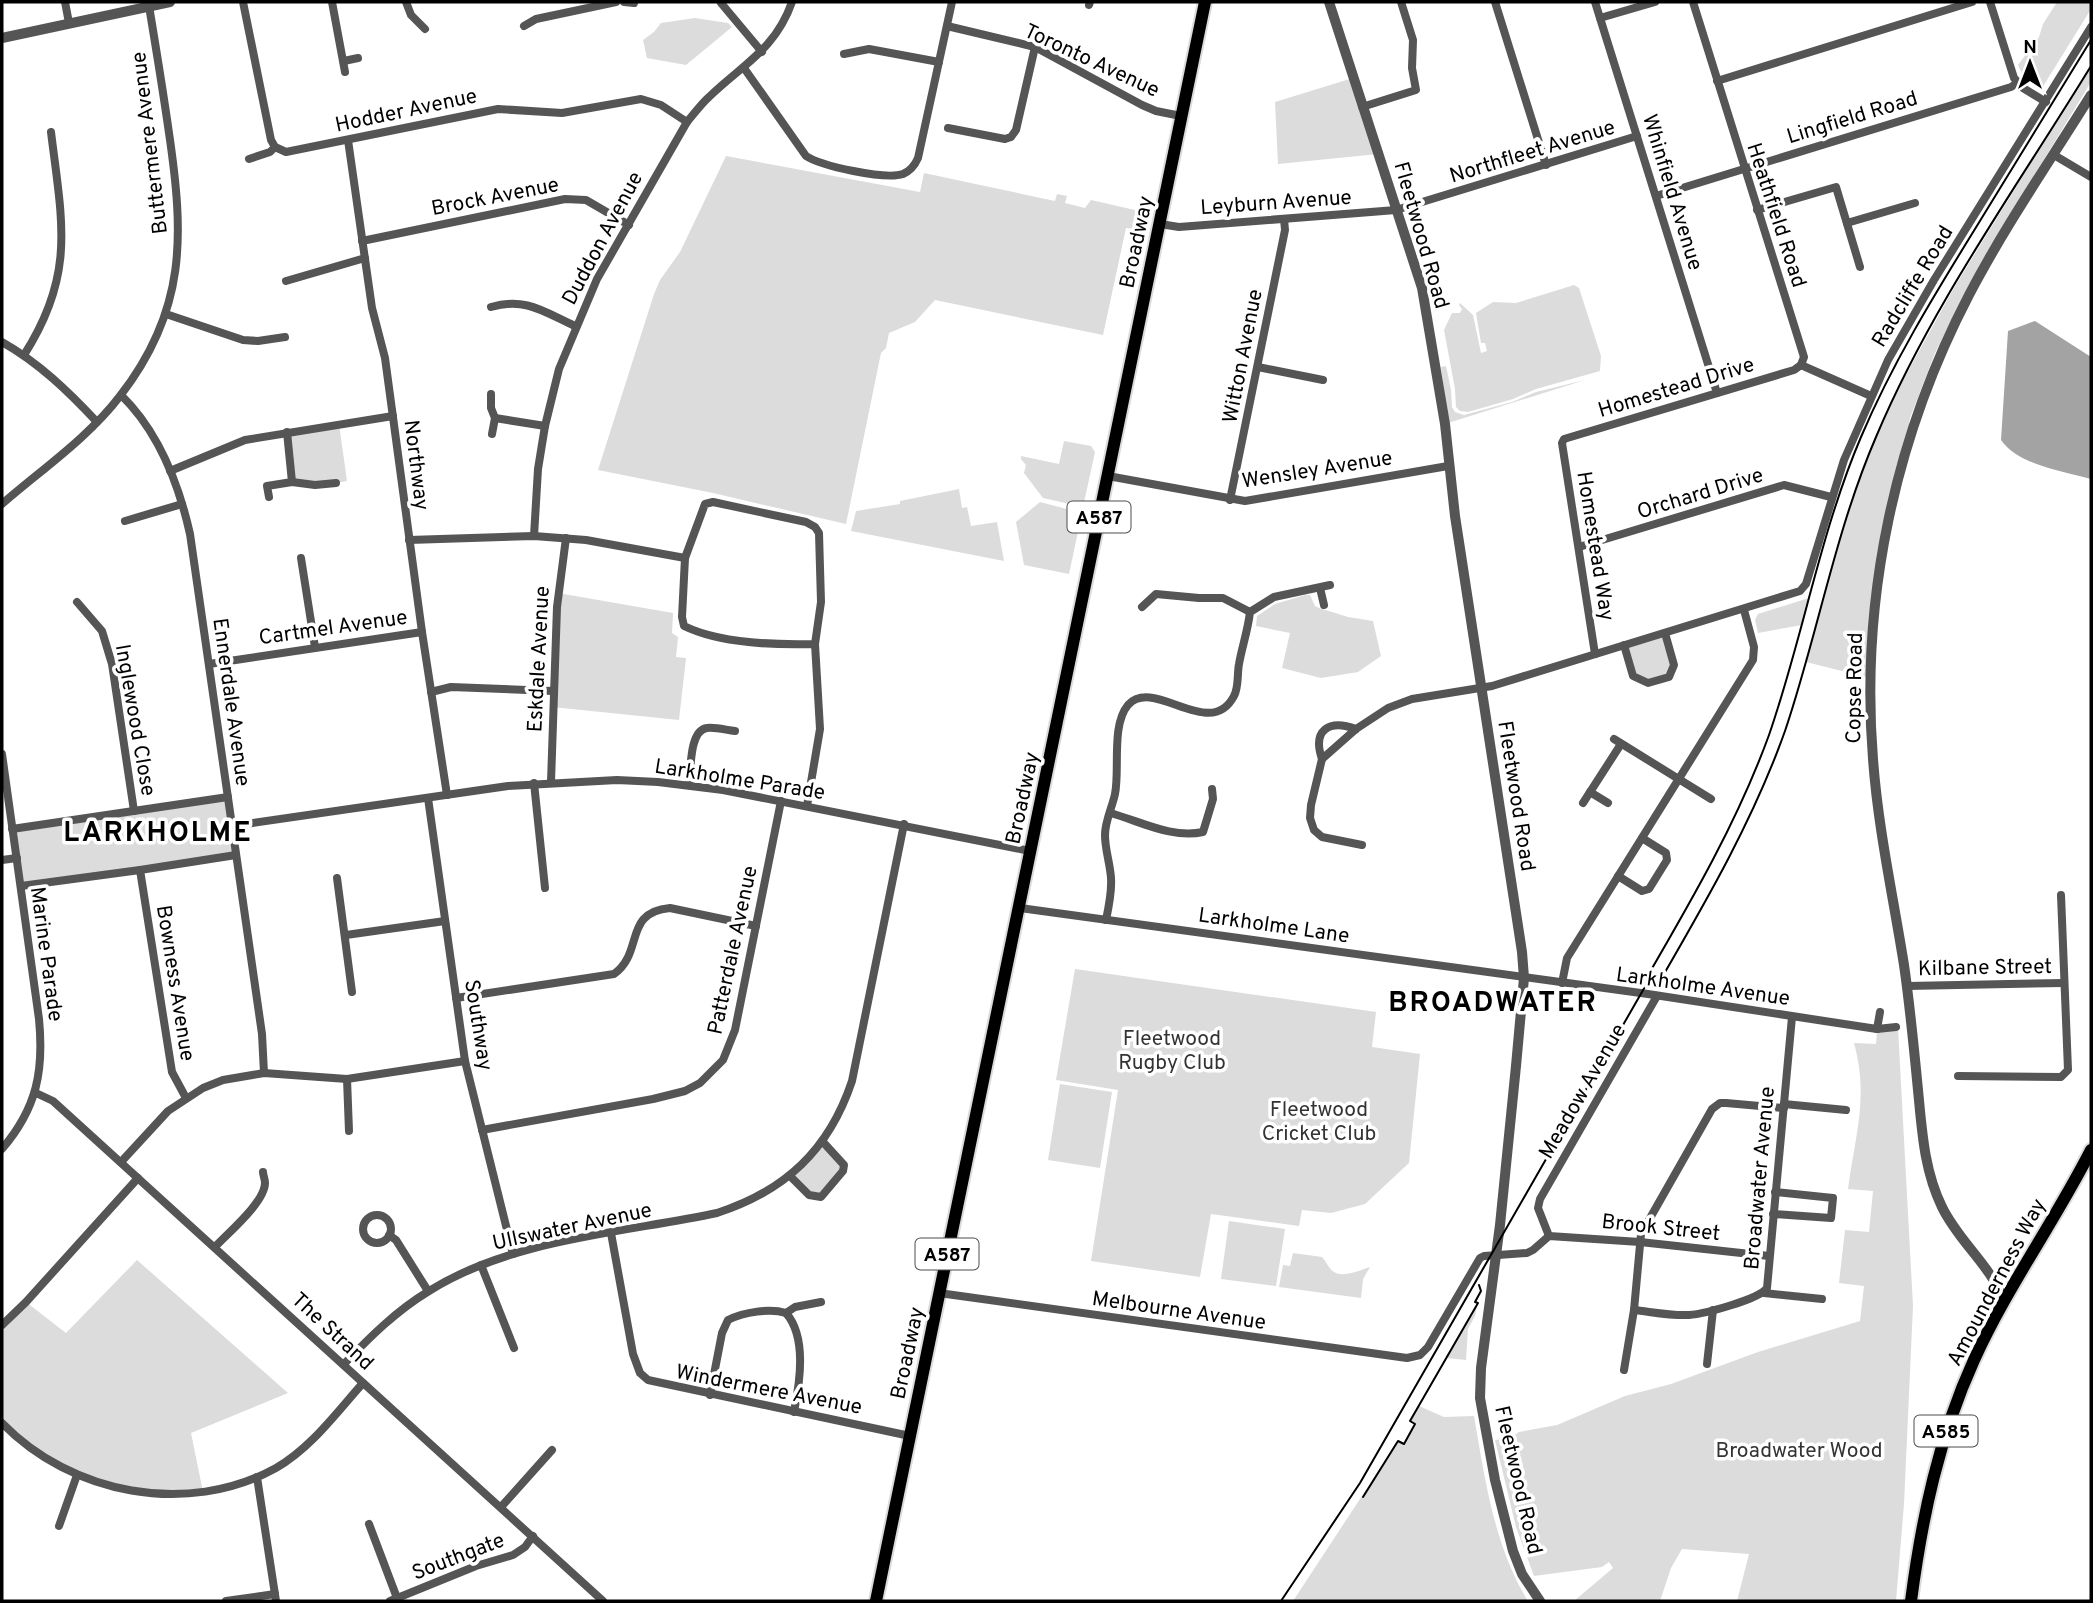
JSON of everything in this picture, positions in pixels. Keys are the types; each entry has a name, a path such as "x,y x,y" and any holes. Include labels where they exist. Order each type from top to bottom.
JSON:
{"main road":[{"name":"Broadway","path":"876,1601 1205,2"},
{"name":"Amounderness Way","path":"1911,1601 1923,1519 1944,1437 1966,1377 2001,1307 2091,1150"}],"street":[{"path":"65,2 69,23"},
{"path":"2,38 170,2"},
{"path":"243,2 261,98 275,147 270,152 249,159"},
{"path":"332,2 345,72"},
{"path":"406,2 411,15 425,29"},
{"path":"524,26 536,19 578,6 616,2"},
{"path":"624,2 634,3"},
{"name":"Duddon Avenue","path":"534,536 538,469 545,426 559,369 597,279 687,122 709,97 762,52 779,32 792,2"},
{"path":"744,68 806,156 820,162 893,176 908,171 918,158 952,2"},
{"name":"Fleetwood Road","path":"1329,2 1422,288 1445,424 1448,466 1524,978 1496,1255 1481,1368 1480,1398 1482,1418 1513,1551 1522,1574 1540,1601"},
{"path":"1495,2 1546,165"},
{"name":"Whinfield Avenue","path":"1595,2 1717,393"},
{"path":"1600,18 1655,2"},
{"name":"Heathfield Road","path":"1693,2 1804,357 1801,365"},
{"path":"1717,81 1972,2"},
{"path":"1990,2 2017,83 2046,102"},
{"path":"720,3 762,52"},
{"path":"1362,107 1416,90 1412,68 1413,40 1405,3"},
{"name":"Buttermere Avenue","path":"2,504 97,422 121,395 148,353 166,314 178,259 178,209 149,6"},
{"name":"Toronto Avenue","path":"947,26 1035,47 1142,105 1181,116"},
{"name":"Radcliffe Road","path":"1744,610 1795,594 1805,584 1831,498 1888,360 1934,280 2091,27"},
{"path":"948,128 1004,139 1011,137 1016,130 1035,47"},
{"path":"844,54 869,49 939,62"},
{"path":"344,61 358,58"},
{"name":"Lingfield Road","path":"1656,197 2017,83"},
{"name":"Copse Road","path":"2001,1307 1999,1288 1948,1219 1925,1156 1907,986 1872,759 1870,665 1884,541 1903,460 1943,350 1970,293 2091,95"},
{"name":"Hodder Avenue","path":"275,147 292,152 498,109 562,113 641,99 660,105 687,122"},
{"path":"24,355 50,309 61,256 61,215 51,132"},
{"name":"Northfleet Avenue","path":"1396,210 1637,136"},
{"name":"Northway","path":"348,140 372,308 383,349 447,795"},
{"path":"2054,155 2091,177"},
{"path":"1757,209 1836,187 1860,267"},
{"name":"Brock Avenue","path":"362,241 565,199 586,200 629,225"},
{"path":"1847,223 1915,203"},
{"name":"Leyburn Avenue","path":"1160,224 1179,227 1396,210"},
{"name":"Witton Avenue","path":"1230,500 1258,366 1284,219"},
{"path":"286,281 365,258"},
{"path":"491,307 509,302 521,303 575,326"},
{"path":"166,314 243,340 285,337"},
{"path":"2,342 24,355 62,386 97,422"},
{"path":"1801,365 1871,396"},
{"name":"Homestead Drive","path":"1562,443 1564,439 1794,370 1801,365"},
{"path":"1258,366 1323,380"},
{"path":"491,394 491,408 495,418 492,434"},
{"name":"Ennerdale Avenue","path":"121,395 138,414 170,471 183,504 193,551 262,1034 264,1073"},
{"path":"170,471 245,440 393,416"},
{"path":"495,418 545,426"},
{"path":"287,432 292,482"},
{"name":"Homestead Way","path":"1562,443 1595,654"},
{"name":"Wensley Avenue","path":"1108,476 1245,501 1448,466"},
{"path":"269,497 268,486 292,482 315,485 336,483"},
{"name":"Orchard Drive","path":"1579,547 1784,485 1831,498"},
{"path":"807,806 820,729 815,645 821,602 821,542 815,527 806,522 713,502 705,504 685,558 682,617 684,626 696,632 752,643 815,645"},
{"path":"125,521 183,504"},
{"path":"409,540 534,536 566,538 610,543 685,558"},
{"name":"Eskdale Avenue","path":"551,782 556,607 566,538"},
{"path":"301,558 315,647"},
{"path":"1151,584 1156,594"},
{"path":"1250,612 1274,597 1330,585"},
{"path":"1320,588 1324,605"},
{"path":"1142,607 1156,594 1223,597 1250,612"},
{"name":"Inglewood Close","path":"77,602 102,631 113,664 134,811"},
{"path":"1322,759 1356,729 1399,703 1481,688 1744,610 1754,647 1753,660 1567,958 1562,983"},
{"path":"1106,920 1111,877 1105,831 1117,779 1122,718 1127,706 1148,696 1204,713 1226,706 1237,687 1238,668 1250,612"},
{"name":"Cartmel Avenue","path":"209,664 422,632"},
{"path":"1624,645 1633,676 1647,683 1669,677 1674,664 1665,633"},
{"path":"431,692 450,687 553,691"},
{"path":"1356,729 1345,724 1334,725 1320,735 1318,747 1322,759 1310,818 1314,830 1322,837 1362,845"},
{"path":"690,785 694,737 699,730 706,728 735,731"},
{"path":"1583,803 1617,741 1711,799"},
{"name":"Marine Parade","path":"2,754 41,1039 36,1093 20,1125 2,1149"},
{"name":"Larkholme Parade","path":"232,826 534,783 617,780 690,785 904,824 1030,851"},
{"path":"534,783 545,888"},
{"path":"1110,813 1177,834 1192,835 1203,832 1213,799 1212,789"},
{"path":"1590,792 1608,803"},
{"path":"12,829 228,797"},
{"name":"Southway","path":"428,798 465,1061 513,1254"},
{"name":"Patterdale Avenue","path":"482,1130 670,1096 700,1083 723,1060 729,1047 781,801"},
{"name":"Ullswater Avenue","path":"344,1364 390,1319 428,1291 481,1265 513,1254 730,1209 767,1192 790,1176 823,1142 836,1121 852,1081 904,824"},
{"path":"1618,876 1642,891 1649,889 1667,860 1666,853 1642,838"},
{"path":"21,886 236,855"},
{"path":"2,860 17,858"},
{"name":"Bowness Avenue","path":"140,870 172,1072 186,1098"},
{"path":"337,878 352,992"},
{"name":"Kilbane Street","path":"1958,1076 2061,1077 2068,1070 2061,895"},
{"path":"456,998 614,974 624,967 631,954 637,927 642,919 659,909 670,908 756,926"},
{"name":"Larkholme Lane","path":"1020,908 1524,978"},
{"path":"346,935 445,921"},
{"name":"Larkholme Avenue","path":"1524,978 1877,1029 1896,1027"},
{"name":"Kilbane Street","path":"1907,986 2064,983"},
{"name":"Meadow Avenue","path":"1549,1236 1538,1204 1657,996"},
{"path":"1877,1029 1880,1012"},
{"name":"Broadwater Avenue","path":"1634,1310 1689,1315 1763,1293 1767,1288 1792,1017"},
{"path":"121,1162 152,1127 186,1098 223,1080 264,1073 347,1079 465,1061"},
{"path":"347,1079 349,1131"},
{"name":"The Strand","path":"36,1093 53,1101 603,1601"},
{"path":"1624,1370 1643,1230 1715,1106 1726,1102 1846,1110"},
{"path":"790,1176 809,1195 821,1197 844,1171 844,1165 823,1142"},
{"path":"215,1247 255,1205 265,1184 263,1172"},
{"path":"2,1325 138,1178"},
{"path":"1773,1214 1831,1219 1833,1198 1775,1192"},
{"name":"Windermere Avenue","path":"611,1233 633,1354 640,1373 648,1380 910,1436"},
{"path":"389,1235 396,1240 428,1291"},
{"path":"1496,1255 1527,1253 1549,1236"},
{"name":"Brook Street","path":"1549,1236 1640,1242 1769,1256"},
{"name":"Melbourne Avenue","path":"939,1293 1414,1357 1428,1347 1480,1258 1496,1255"},
{"path":"481,1265 514,1348"},
{"path":"1763,1293 1822,1299"},
{"path":"786,1313 795,1307 821,1302"},
{"path":"710,1395 722,1333 728,1320 776,1310 786,1313 793,1321 799,1381 794,1412"},
{"path":"1707,1364 1713,1310"},
{"path":"2,1423 29,1447 77,1475 117,1488 180,1494 219,1489 257,1477 277,1467 304,1446 363,1383"},
{"path":"501,1507 552,1450"},
{"path":"59,1526 77,1475"},
{"path":"226,1601 276,1598 257,1477"},
{"path":"369,1524 394,1600"},
{"name":"Southgate","path":"394,1600 476,1566 513,1555 525,1547 533,1536"}],"green space":[{"path":"2057,2 2091,2 2091,9 2039,89 2024,78 2018,65 2039,37 2043,24"},
{"path":"695,18 728,23 732,27 686,65 647,58 643,40 661,23"},
{"path":"2091,66 2091,82 1963,297 1935,353 1910,418 1892,501 1870,678 1806,662 1843,525 1865,464 1897,391 1955,286"},
{"path":"1353,78 1378,154 1278,164 1275,102"},
{"path":"726,156 920,192 924,173 1055,201 1057,194 1067,196 1065,203 1085,208 1091,200 1135,210 1141,216 1140,230 1126,228 1103,335 935,300 915,322 889,333 886,348 881,353 846,524 598,470 654,294 660,280 680,252"},
{"path":"1574,285 1579,288 1601,356 1600,371 1468,412 1460,411 1456,407 1444,330 1452,313 1460,313 1460,303 1473,315 1481,353 1487,351 1485,343 1481,343 1476,313 1493,302 1516,303"},
{"path":"1446,366 1452,407 1455,412 1464,415 1585,380 1448,423 1441,367"},
{"path":"339,424 347,481 292,482 287,432"},
{"path":"1064,441 1091,446 1095,452 1083,507 1043,498 1024,473 1026,465 1021,456 1059,464"},
{"path":"959,489 962,508 967,507 971,526 997,522 1004,561 851,531 856,511 900,504 900,501"},
{"path":"1040,502 1082,513 1069,574 1024,565 1016,522"},
{"path":"558,593 673,613 672,633 678,637 676,657 686,658 679,720 552,707"},
{"path":"1310,595 1315,606 1319,608 1373,621 1381,656 1358,672 1321,678 1282,668 1290,633 1256,626 1257,616 1275,604"},
{"path":"1809,598 1802,625 1758,633 1755,620 1758,614"},
{"path":"1665,633 1674,665 1669,677 1648,683 1633,676 1624,645"},
{"path":"228,797 236,855 21,886 12,829"},
{"path":"1075,969 1376,1012 1372,1047 1420,1054 1409,1163 1365,1204 1331,1213 1302,1210 1299,1226 1211,1214 1200,1277 1091,1261 1118,1090 1056,1080"},
{"name":"Broadwater Wood","path":"1898,1028 1913,1306 1904,1504 1896,1601 1737,1601 1749,1554 1682,1549 1671,1568 1660,1601 1574,1601 1613,1568 1609,1562 1602,1567 1534,1576 1516,1527 1495,1440 1510,1438 1519,1432 1557,1425 1625,1396 1671,1384 1758,1352 1860,1321 1864,1286 1839,1283 1845,1230 1869,1232 1873,1191 1848,1189 1861,1099 1854,1043 1876,1044 1877,1031"},
{"path":"1060,1084 1112,1092 1100,1168 1048,1160"},
{"path":"823,1142 844,1165 815,1198 790,1176"},
{"path":"1229,1221 1285,1229 1276,1286 1221,1279"},
{"path":"1293,1253 1322,1257 1332,1271 1338,1274 1370,1267 1363,1279 1361,1298 1279,1287 1283,1265 1290,1266"},
{"path":"137,1260 288,1393 191,1433 203,1492 117,1488 51,1461 2,1423 2,1325 26,1302 66,1333"},
{"path":"1478,1303 1468,1329 1466,1360 1447,1358"},
{"path":"1419,1406 1444,1417 1474,1416 1492,1512 1507,1558 1528,1601 1293,1601 1398,1441 1404,1444 1415,1424 1410,1421"}],"shaded area":[{"path":"2035,321 2091,357 2091,479 2055,470 2018,456 2001,440 2008,331"}],"tram line":[{"path":"2091,40 1929,305 1873,410 1834,510 1781,698 1756,768 1712,862 1643,984 1657,986 1727,861 1758,797 1797,694 1849,509 1898,388 1976,248 2091,66"},
{"path":"1281,1601 1360,1483 1650,978"},
{"path":"1363,1497 1398,1441 1404,1444 1415,1424 1410,1421 1478,1303 1475,1302 1481,1291 1479,1285"}],"district":[{"name":"LARKHOLME","path":"158,831"},
{"name":"BROADWATER","path":"1493,1001"}],"park label":[{"name":"Fleetwood Rugby Club","path":"1172,1050"},
{"name":"Fleetwood Cricket Club","path":"1319,1121"}]}
